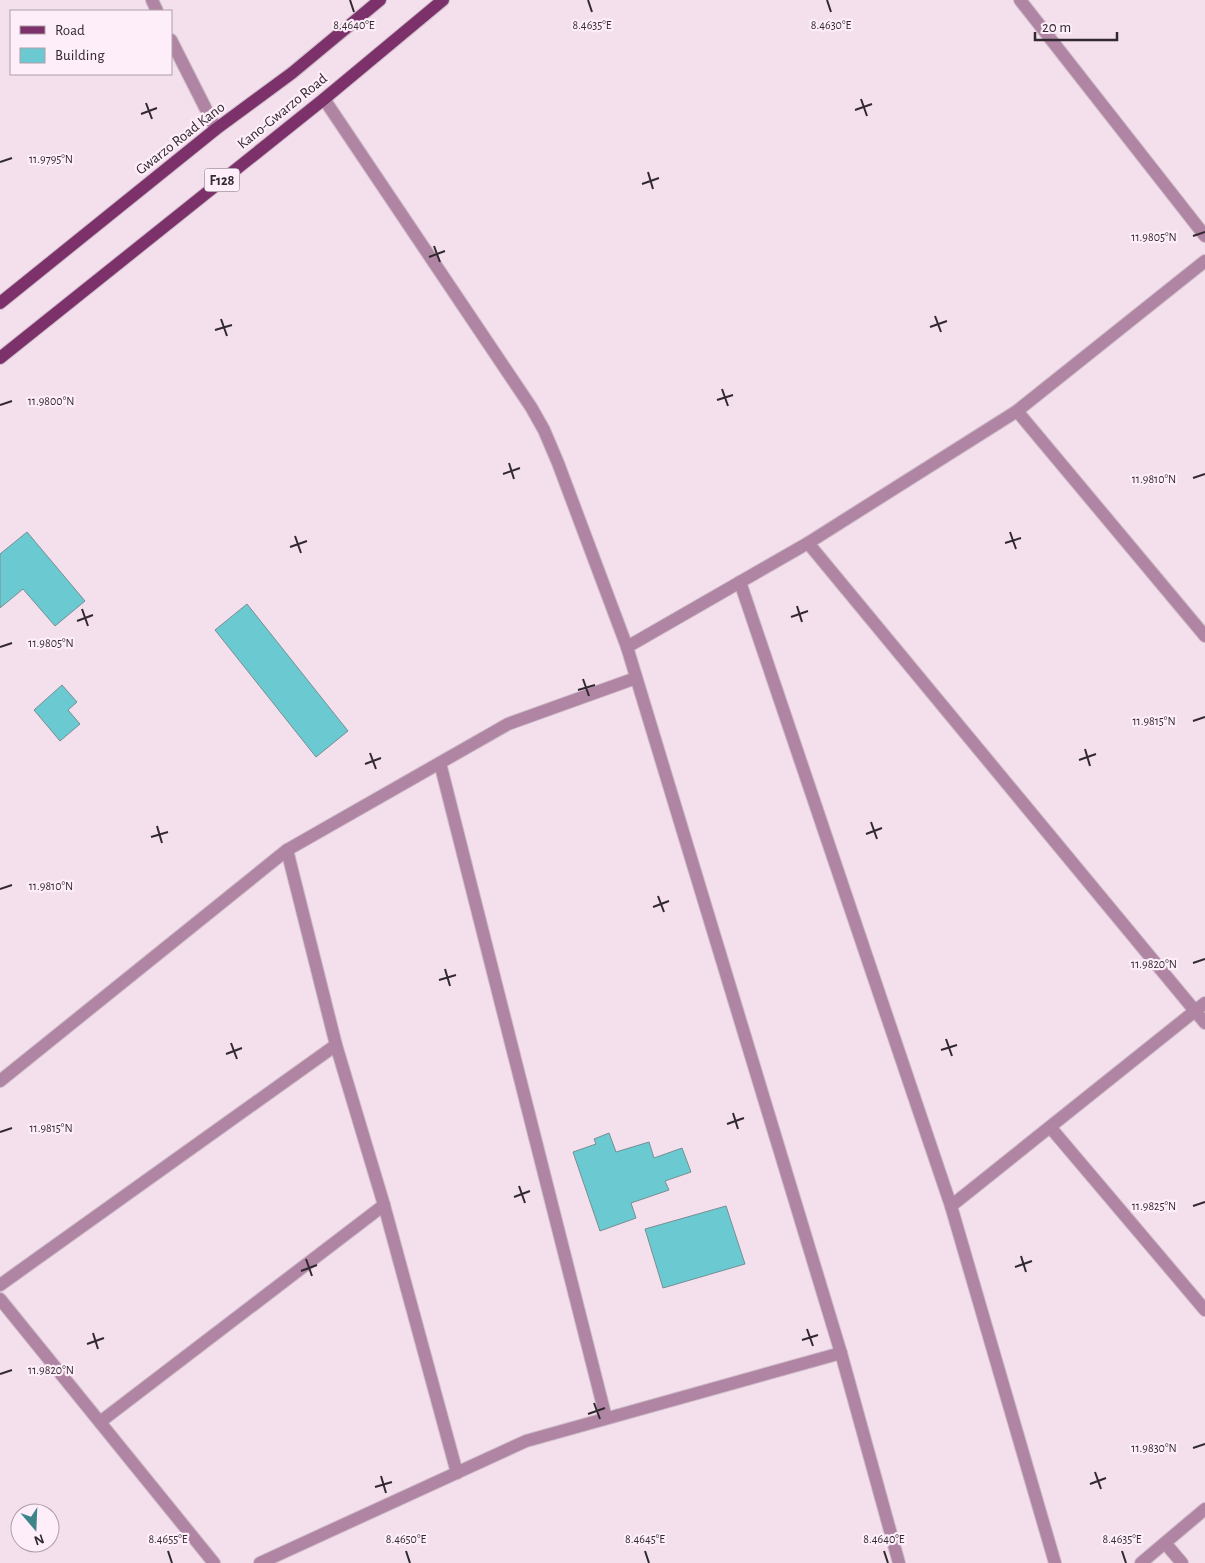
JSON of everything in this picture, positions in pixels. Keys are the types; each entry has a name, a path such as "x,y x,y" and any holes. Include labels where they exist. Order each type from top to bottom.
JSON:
{"main road":[{"name":"Gwarzo Road Kano","path":"0,303 216,129 292,73 380,0"},
{"name":"Kano-Gwarzo Road","path":"0,358 324,99 444,0"}],"street":[{"path":"1020,0 1205,236"},
{"path":"172,42 216,129"},
{"path":"324,99 531,407 544,430 558,463 627,647 841,1353 899,1563"},
{"path":"627,647 808,543 1017,411 1205,261"},
{"path":"1017,411 1205,636"},
{"path":"808,543 1205,1023"},
{"path":"740,582 951,1206 1055,1563"},
{"path":"0,1081 288,850 508,724 636,678"},
{"path":"440,763 606,1418"},
{"path":"288,850 336,1045 384,1205 457,1473"},
{"path":"951,1206 1205,1003"},
{"path":"0,1285 336,1045"},
{"path":"1050,1127 1205,1310"},
{"path":"100,1422 384,1205"},
{"path":"0,1299 214,1563"},
{"path":"260,1563 526,1441 841,1353"},
{"path":"1141,1563 1205,1509"},
{"path":"1165,1543 1182,1563"}],"building":[{"path":"27,532 85,601 55,626 23,589 0,608 0,554"},
{"path":"247,604 348,731 316,757 215,630"},
{"path":"62,685 77,702 68,710 80,724 60,741 34,710"},
{"path":"609,1133 616,1152 649,1142 654,1158 682,1148 691,1172 665,1181 669,1190 631,1203 636,1218 600,1231 573,1152 596,1144 594,1139"},
{"path":"726,1206 745,1264 663,1288 645,1229"}]}
